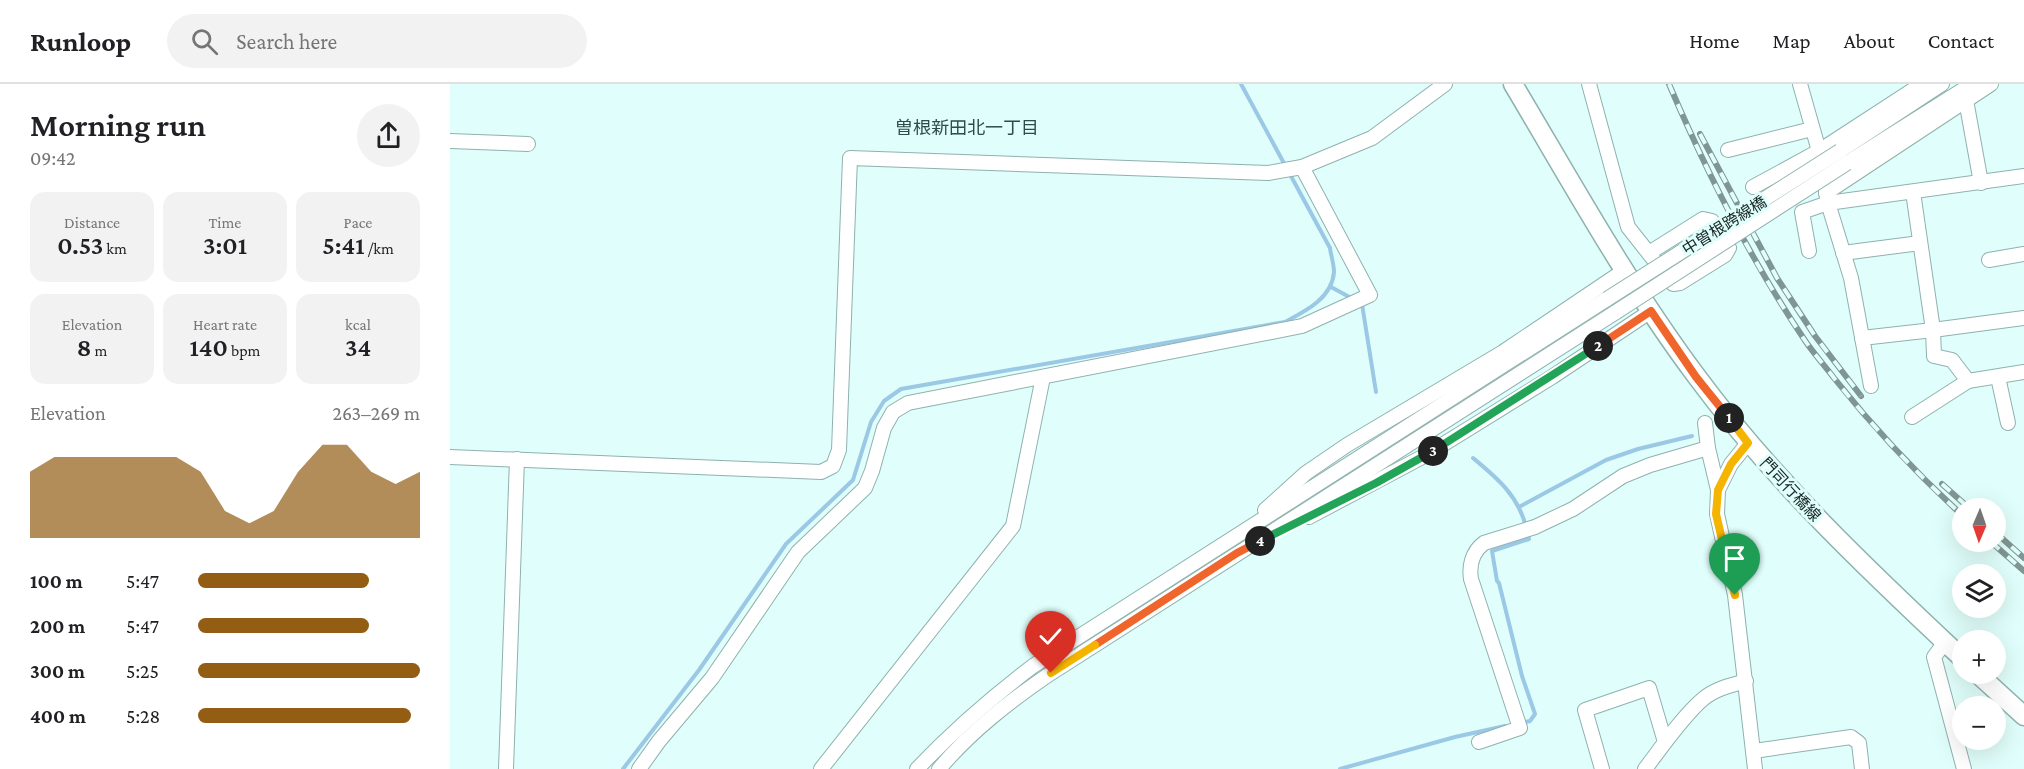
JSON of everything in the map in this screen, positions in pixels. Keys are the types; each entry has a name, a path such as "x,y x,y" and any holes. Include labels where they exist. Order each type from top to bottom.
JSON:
{"main road":[{"name":"門司行橋線","path":"1513,84 1625,270 1696,377 1748,443 1856,559 1952,649"},
{"path":"1989,684 2024,716"}],"street":[{"path":"450,457 821,472 833,466 839,450 849,158 1268,173 1299,168 1372,138 1445,84"},
{"path":"1589,84 1628,227 1673,284 1680,283 1725,255 1728,248 1712,221 1703,219 1649,253"},
{"path":"1800,84 1819,151 1827,198 1851,278 1871,386"},
{"path":"1753,187 1819,151 1922,84"},
{"path":"1844,157 1942,84"},
{"path":"1844,157 1972,84"},
{"path":"1809,251 1802,212 1827,198 1991,84"},
{"path":"1966,100 1981,183"},
{"path":"1728,150 1812,129"},
{"path":"450,141 528,144"},
{"name":"中曽根跨線橋","path":"1232,539 1607,299 1844,157"},
{"name":"中曽根跨線橋","path":"1237,553 1616,312 1844,157"},
{"path":"639,769 659,741 712,678 798,552 865,488 884,428 893,412 908,403 1302,326 1370,295 1299,168"},
{"path":"1827,198 1913,192 2024,176"},
{"path":"1913,192 1933,330 1934,356 1952,360 1968,381"},
{"path":"1843,253 1920,243"},
{"path":"1989,260 2024,254"},
{"path":"917,769 961,724 994,695 1033,666 1232,539 1306,473 1347,445 1503,352 1625,270"},
{"path":"939,769 972,733 1007,703 1237,553 1426,455 1552,377 1651,311"},
{"path":"1862,338 2024,318"},
{"path":"1912,417 1968,381 2024,372"},
{"path":"821,769 1013,526 1043,377"},
{"path":"1998,377 2008,423"},
{"path":"1705,423 1708,448 1718,490 1716,514 1735,595 1755,769"},
{"path":"1718,490 1731,464 1748,443"},
{"path":"1479,742 1517,722 1469,567 1479,547 1484,543 1536,527 1573,509 1623,476 1650,465 1708,448"},
{"path":"506,769 517,459"},
{"path":"1945,642 1934,657 1964,769"},
{"path":"1645,769 1665,742 1703,699 1725,687 1746,681"},
{"path":"1602,769 1585,710 1649,688 1665,742"},
{"path":"1754,751 1851,737 1859,743 1862,769"}],"waterway":[{"path":"623,769 699,670 786,544 853,480 871,422 884,401 901,389 1285,322 1317,303 1332,281 1334,266 1330,248 1241,84"},
{"path":"1331,287 1353,299"},
{"path":"1359,303 1362,304 1376,392"},
{"path":"1519,507 1606,460 1638,449 1692,436"},
{"path":"1473,458 1506,488 1518,506 1526,527"},
{"path":"1521,723 1530,721 1535,714 1522,676 1497,581 1492,551 1529,539 1528,534"},
{"path":"1340,769 1455,737 1505,726"}],"railway":[{"path":"1669,84 1731,216 1767,280 1806,342 1880,432 1952,506"},
{"path":"1700,134 1777,278 1815,336 1861,396"},
{"path":"1942,484 1958,498"},
{"path":"2006,542 2024,558"},
{"path":"2002,552 2024,571"}],"district":[{"name":"曽根新田北一丁目","path":"967,128"}],"route":[{"path":"1051,673 1237,553 1376,483 1426,455 1552,377 1651,311 1696,377 1748,443 1731,464 1718,490 1716,514 1735,595"}]}
